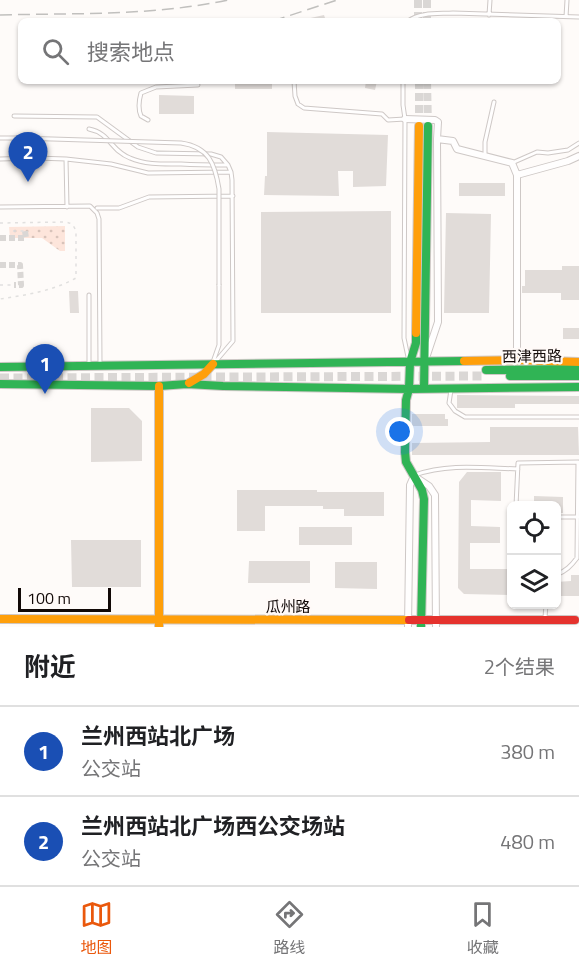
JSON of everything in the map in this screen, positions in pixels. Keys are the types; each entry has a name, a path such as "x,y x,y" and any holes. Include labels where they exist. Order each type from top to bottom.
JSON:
{"main road":[{"path":"421,623 424,499 422,490 406,462 405,452 406,400 409,389 410,362 416,343 423,126 424,389"},
{"name":"西津西路","path":"0,367 517,360 579,362"},
{"path":"187,384 204,374 213,364"},
{"name":"西津西路","path":"579,369 486,373 579,376"},
{"path":"0,384 159,386 187,384 409,389 579,387"},
{"path":"159,386 159,623"},
{"name":"瓜州路","path":"0,619 63,623 436,623 545,620 575,623"}],"street":[{"path":"405,119 438,122 438,322 424,362"},
{"path":"437,139 453,141 457,149 512,162 517,175 517,360"},
{"path":"517,175 579,156"},
{"path":"408,623 410,485 414,476 429,486 435,495 436,623"}],"lane":[{"path":"489,15 490,0"},
{"path":"566,17 567,0"},
{"path":"412,18 435,14 579,18"},
{"path":"294,84 298,104 304,108 382,114 388,120 405,119"},
{"path":"403,84 405,119 404,338 410,362"},
{"path":"148,120 139,112 141,93 156,87 198,85"},
{"path":"485,157 485,142 494,102"},
{"path":"14,116 97,117 138,147 156,153 216,155 225,160 231,172 233,196 233,341 213,364"},
{"path":"89,129 103,134 112,146 127,158 145,164 228,165"},
{"path":"0,138 181,143 200,149 213,164 219,189 219,345 213,364"},
{"path":"512,162 537,152 568,150 579,143"},
{"path":"0,159 66,159 111,164 148,173 231,172"},
{"path":"66,159 66,207"},
{"path":"97,208 119,208 149,197 233,196"},
{"path":"0,207 90,206 97,213 99,219 100,365"},
{"path":"89,295 89,365"},
{"path":"451,389 450,403 455,411 465,417 579,417"},
{"path":"516,501 518,462 578,462 577,558 572,566 561,573"},
{"path":"414,476 448,468 518,469"},
{"path":"561,517 578,517"},
{"path":"545,620 546,609"}],"path":[{"path":"0,223 68,222 74,226 76,278 64,285 24,296 0,299"},
{"path":"13,231 25,231"},
{"path":"0,285 14,285"}],"shaded area":[{"path":"65,226 65,251 60,251 42,238 10,238 9,227"}],"building":[{"path":"235,84 272,84 272,89 235,89"},
{"path":"366,84 376,84 375,90 365,88"},
{"path":"159,95 194,96 194,114 159,114"},
{"path":"267,132 388,135 386,186 353,187 353,171 338,171 339,196 264,195 265,176 267,176"},
{"path":"459,183 505,183 505,196 459,196"},
{"path":"391,211 391,313 261,313 261,212"},
{"path":"446,213 491,214 489,313 444,313"},
{"path":"562,266 579,266 579,300 561,300 561,293 522,293 522,286 525,286 525,270 562,270"},
{"path":"69,291 78,291 79,313 70,313"},
{"path":"563,328 579,328 579,339 563,339"},
{"path":"457,395 579,396 579,404 515,404 515,408 457,408"},
{"path":"91,408 129,408 142,421 142,461 91,462"},
{"path":"412,414 445,414 448,426 412,426"},
{"path":"490,427 578,427 579,455 412,455 412,443 490,442"},
{"path":"467,472 501,472 501,501 471,500 471,526 500,527 500,543 470,543 470,569 507,569 507,595 464,594 458,588 459,482"},
{"path":"237,490 384,492 384,516 344,516 344,509 323,509 323,506 265,506 265,531 237,531"},
{"path":"534,496 563,497 563,513 561,513 561,501 534,501"},
{"path":"299,527 352,527 352,545 299,545"},
{"path":"71,540 141,540 141,587 72,587"},
{"path":"249,561 310,561 310,583 248,583"},
{"path":"335,562 377,562 377,589 335,588"},
{"path":"571,575 579,575 579,596 561,596 561,582 571,581"}],"tunnel":[{"path":"418,0 418,18"},
{"path":"427,0 427,18"},
{"path":"419,84 419,126"},
{"path":"427,84 428,126"},
{"path":"0,238 26,238 25,231"},
{"path":"0,265 20,265 21,285 14,285"},
{"path":"0,378 486,376"}],"railway":[{"path":"0,15 143,11 228,0"},
{"path":"282,18 337,0"}],"traffic: fast":[{"path":"424,389 428,126"},
{"path":"416,333 406,400 405,452 406,462 422,490 424,499 421,627"},
{"path":"0,367 464,361"},
{"path":"486,370 579,369"},
{"path":"510,376 579,376"},
{"path":"0,384 159,386 187,384 409,389 579,387"}],"traffic: slow":[{"path":"416,333 419,126"},
{"path":"464,361 579,362"},
{"path":"189,383 204,374 213,364"},
{"path":"159,386 159,627"},
{"path":"0,619 409,620"}],"traffic: jam":[{"path":"409,620 575,620"}],"place":[{"name":"兰州西站北广场西公交场站","path":"28,182"},
{"name":"兰州西站北广场","path":"45,394"}]}
